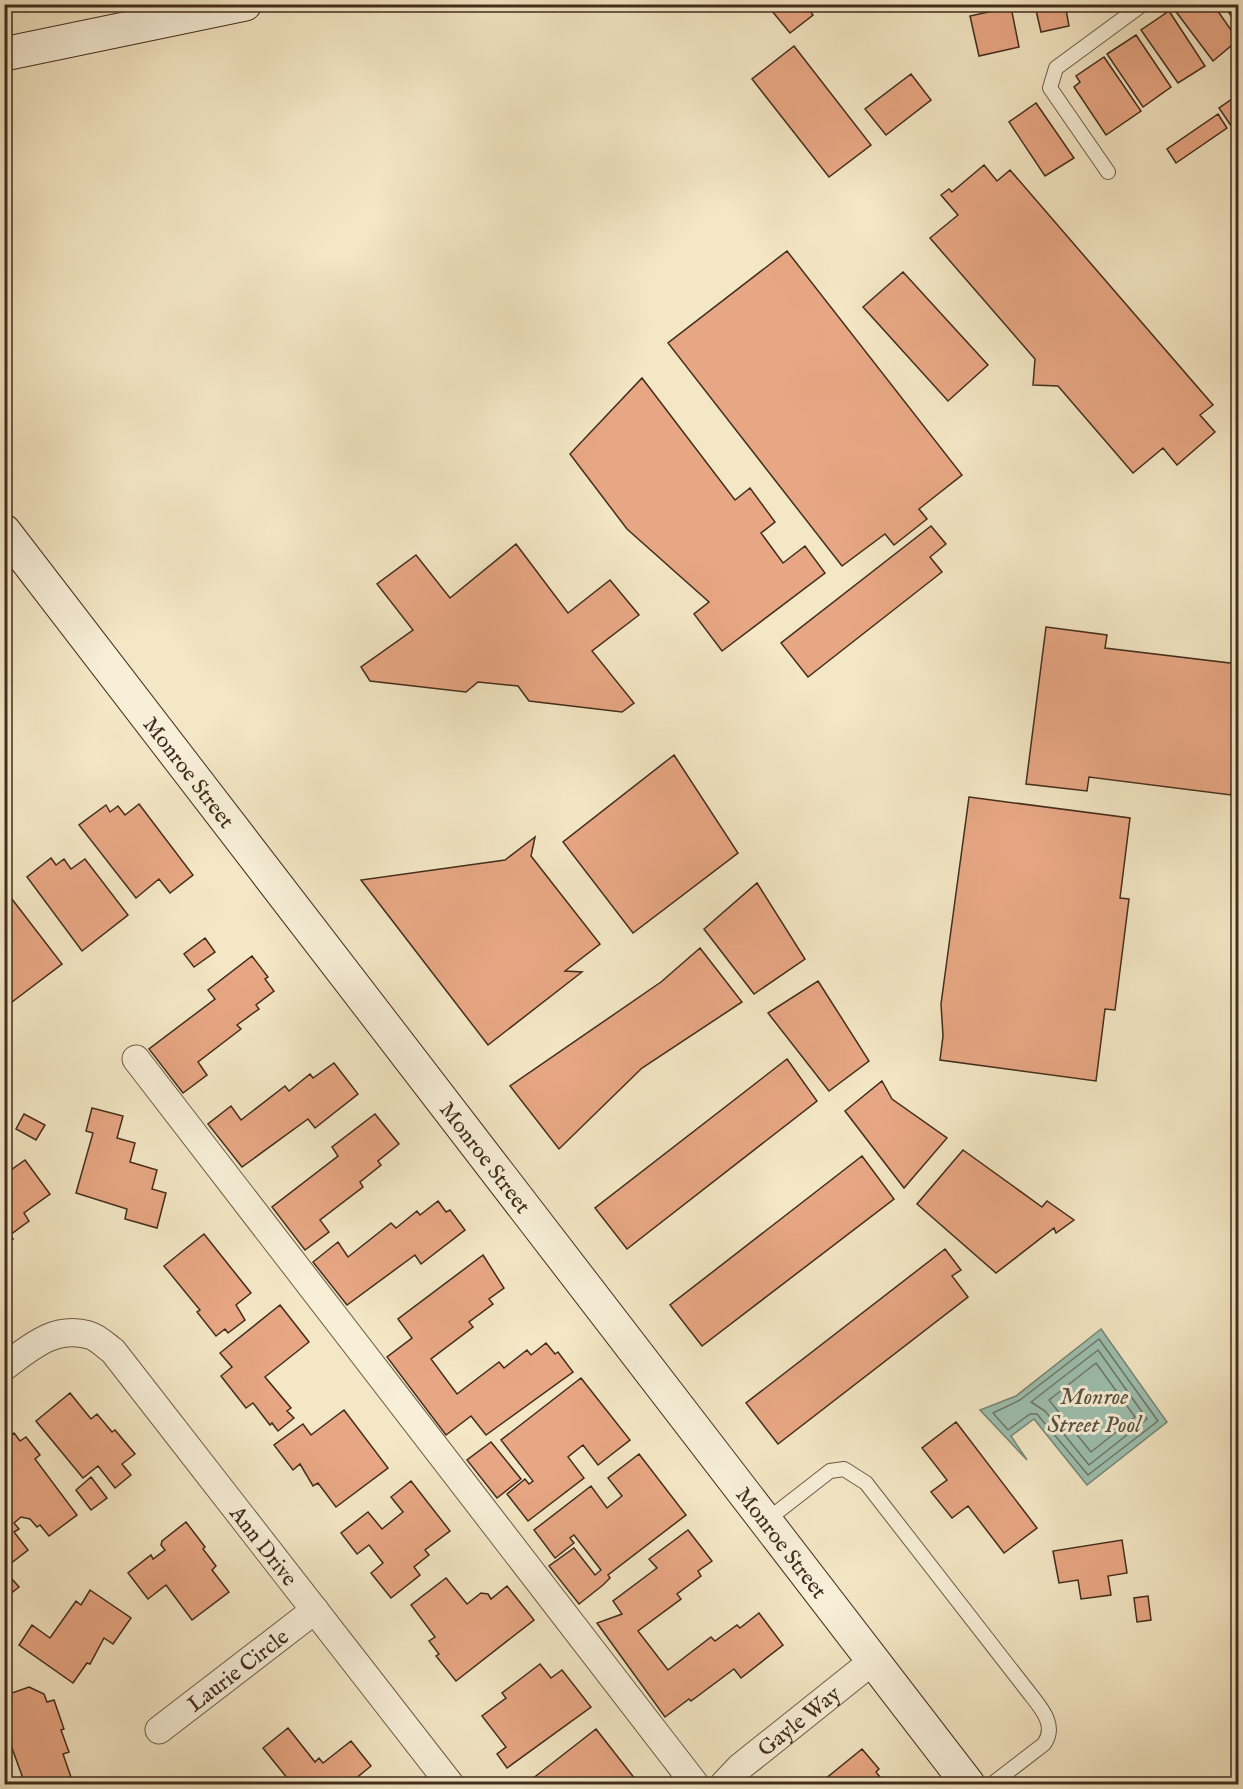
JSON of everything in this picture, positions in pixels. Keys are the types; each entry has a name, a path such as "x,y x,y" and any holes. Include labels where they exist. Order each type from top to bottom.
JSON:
{"main road":[{"path":"4,54 208,8 245,4"},
{"name":"Monroe Street","path":"4,531 968,1785"}],"street":[{"path":"136,1059 695,1785"},
{"name":"Ann Drive","path":"4,1367 41,1338 64,1333 90,1335 113,1351 450,1785"},
{"name":"Laurie Circle","path":"159,1730 315,1610"},
{"name":"Gayle Way","path":"724,1785 740,1767 874,1660"}],"lane":[{"path":"1108,172 1050,88 1056,68 1143,4"},
{"path":"766,1520 830,1471 844,1469 866,1483 1027,1690 1050,1725 1049,1737 1044,1744 992,1785"}],"water":[{"name":"Monroe Street Pool","path":"1101,1329 1167,1422 1087,1485 1034,1419 1011,1436 1027,1460 980,1410 1016,1396"}],"building":[{"path":"780,4 805,4 813,15 790,33 772,11"},
{"path":"845,4 874,4 846,10"},
{"path":"1065,4 1069,26 1041,32 1035,6"},
{"path":"1180,4 1213,4 1238,40 1213,61 1174,9"},
{"path":"1223,4 1238,4 1238,26"},
{"path":"1011,7 1019,47 979,56 970,16"},
{"path":"1169,11 1205,66 1178,83 1141,30"},
{"path":"1136,35 1171,87 1143,107 1107,54"},
{"path":"794,46 871,145 829,177 752,79"},
{"path":"1104,57 1141,111 1106,135 1074,87 1080,82 1076,76"},
{"path":"911,74 931,100 886,135 865,109"},
{"path":"1238,95 1238,136 1219,108"},
{"path":"1036,103 1074,158 1045,176 1009,122"},
{"path":"1218,114 1227,128 1176,163 1167,149"},
{"path":"984,165 997,181 1010,170 1213,405 1200,415 1215,432 1177,465 1163,448 1133,473 1058,386 1033,385 1035,359 930,238 958,215 941,195 949,189 952,192"},
{"path":"787,251 962,475 919,509 927,519 894,545 885,534 842,566 668,343"},
{"path":"903,272 988,365 948,401 863,307"},
{"path":"642,378 735,500 750,488 775,522 761,533 783,563 805,546 825,573 722,651 694,614 709,602 627,529 570,454"},
{"path":"931,526 946,544 930,557 942,572 808,677 781,643"},
{"path":"516,544 568,613 610,580 639,615 592,651 634,703 622,712 529,701 518,686 478,682 466,692 370,681 361,667 413,630 377,584 416,555 450,598"},
{"path":"1046,627 1107,635 1105,648 1238,664 1238,789 1232,788 1231,795 1089,777 1087,791 1026,784"},
{"path":"674,755 738,853 633,933 563,842"},
{"path":"969,797 1130,818 1120,898 1129,899 1115,1010 1105,1009 1096,1081 940,1060 943,1036 941,1004"},
{"path":"139,804 193,875 170,893 159,879 136,898 79,825 106,805 110,812 118,806 125,815"},
{"path":"535,837 531,856 600,944 565,971 582,972 488,1045 361,880 505,860"},
{"path":"51,858 56,865 64,859 71,869 85,859 128,915 82,951 27,877"},
{"path":"757,883 805,959 754,994 704,929"},
{"path":"5,890 62,964 12,1002 4,992"},
{"path":"205,938 215,952 194,967 184,954"},
{"path":"700,948 742,1002 642,1068 559,1149 510,1086 661,982"},
{"path":"252,956 268,977 265,979 274,991 256,1005 259,1009 237,1025 241,1029 198,1062 207,1075 183,1093 149,1049 215,999 208,990"},
{"path":"818,981 869,1061 829,1091 768,1013"},
{"path":"787,1059 817,1101 627,1249 595,1208"},
{"path":"334,1063 358,1094 315,1128 308,1119 242,1167 208,1124 231,1106 241,1120 285,1086 289,1091 310,1074 313,1078"},
{"path":"882,1081 892,1099 947,1138 904,1188 845,1111"},
{"path":"92,1108 123,1116 117,1138 135,1143 130,1162 157,1170 152,1189 166,1193 157,1228 125,1219 127,1209 76,1193 93,1133 86,1131"},
{"path":"24,1114 45,1125 36,1140 16,1129"},
{"path":"375,1114 399,1144 378,1161 381,1165 360,1182 363,1187 320,1220 329,1232 305,1250 272,1207 338,1156 332,1147"},
{"path":"963,1150 1042,1207 1047,1201 1074,1220 1056,1233 1054,1228 996,1273 917,1204"},
{"path":"862,1156 894,1199 702,1346 670,1305"},
{"path":"25,1160 50,1194 24,1213 29,1221 10,1235 13,1239 4,1245 4,1175"},
{"path":"438,1201 446,1212 450,1210 465,1230 421,1264 415,1255 347,1305 313,1262 338,1242 348,1257 391,1223 396,1228 417,1211 420,1215"},
{"path":"204,1234 251,1293 236,1305 245,1320 228,1333 225,1329 216,1336 197,1312 200,1310 164,1266"},
{"path":"945,1249 961,1270 952,1276 968,1297 778,1444 746,1403"},
{"path":"483,1255 504,1288 489,1299 493,1304 469,1322 473,1327 431,1359 457,1394 499,1362 504,1368 527,1350 531,1355 546,1343 555,1354 558,1352 573,1372 486,1435 471,1416 446,1435 387,1357 412,1338 398,1319"},
{"path":"280,1305 309,1342 265,1377 291,1408 287,1411 294,1418 278,1431 272,1423 270,1425 253,1403 246,1408 221,1376 232,1367 220,1353"},
{"path":"581,1378 630,1440 598,1465 583,1445 568,1457 584,1478 528,1521 507,1494 525,1479 529,1484 533,1481 501,1440"},
{"path":"70,1393 91,1419 97,1414 112,1432 115,1430 135,1454 122,1464 131,1475 115,1488 98,1466 83,1478 36,1421"},
{"path":"344,1410 388,1468 336,1507 318,1483 313,1486 300,1464 293,1470 274,1445 303,1424 311,1435"},
{"path":"956,1422 1037,1528 1004,1553 968,1506 952,1518 931,1492 947,1480 922,1448"},
{"path":"14,1433 20,1441 26,1437 40,1455 35,1459 77,1515 49,1536 40,1525 37,1527 30,1519 21,1517 14,1523 19,1529 14,1532 28,1550 10,1564 4,1556 4,1441"},
{"path":"491,1442 521,1479 497,1498 467,1460"},
{"path":"639,1454 686,1515 608,1575 610,1578 603,1585 579,1604 549,1566 574,1548 595,1575 601,1570 574,1535 570,1538 574,1543 555,1558 534,1530 591,1486 607,1508 622,1496 608,1478"},
{"path":"91,1477 107,1498 91,1510 76,1490"},
{"path":"411,1481 450,1531 425,1550 429,1555 414,1567 420,1575 391,1598 371,1573 383,1563 369,1545 357,1554 341,1533 368,1512 382,1529 403,1512 391,1497"},
{"path":"186,1522 205,1547 203,1549 216,1566 212,1570 229,1592 192,1620 166,1585 148,1599 128,1573 151,1555 153,1559 165,1550 161,1545 162,1541"},
{"path":"688,1530 712,1561 698,1571 701,1576 677,1594 681,1599 638,1631 668,1670 711,1637 715,1641 737,1625 740,1628 759,1613 783,1645 741,1678 734,1669 665,1717 597,1623 622,1614 613,1601 657,1568 649,1559"},
{"path":"1122,1540 1127,1573 1108,1576 1111,1595 1081,1599 1078,1580 1059,1583 1053,1551"},
{"path":"4,1570 19,1587 4,1599"},
{"path":"446,1578 467,1604 481,1593 488,1594 491,1599 507,1586 534,1620 456,1681 436,1656 439,1654 429,1641 435,1637 411,1605"},
{"path":"90,1590 131,1618 113,1644 104,1638 90,1664 87,1663 73,1683 19,1645 32,1625 50,1638 76,1601 81,1605"},
{"path":"1148,1596 1151,1620 1137,1622 1134,1598"},
{"path":"540,1664 551,1678 562,1670 591,1707 507,1768 497,1754 506,1747 482,1716 506,1698 502,1693"},
{"path":"29,1687 44,1694 47,1702 54,1700 64,1729 61,1730 69,1752 63,1754 72,1780 59,1784 25,1784 4,1726 4,1703 9,1694"},
{"path":"288,1728 315,1762 319,1758 323,1763 351,1741 371,1766 349,1784 292,1784 263,1748"},
{"path":"596,1729 639,1784 598,1784 593,1778 588,1782 585,1778 577,1784 536,1784 532,1779"},
{"path":"862,1749 879,1769 876,1772 884,1782 880,1784 819,1784"}]}
